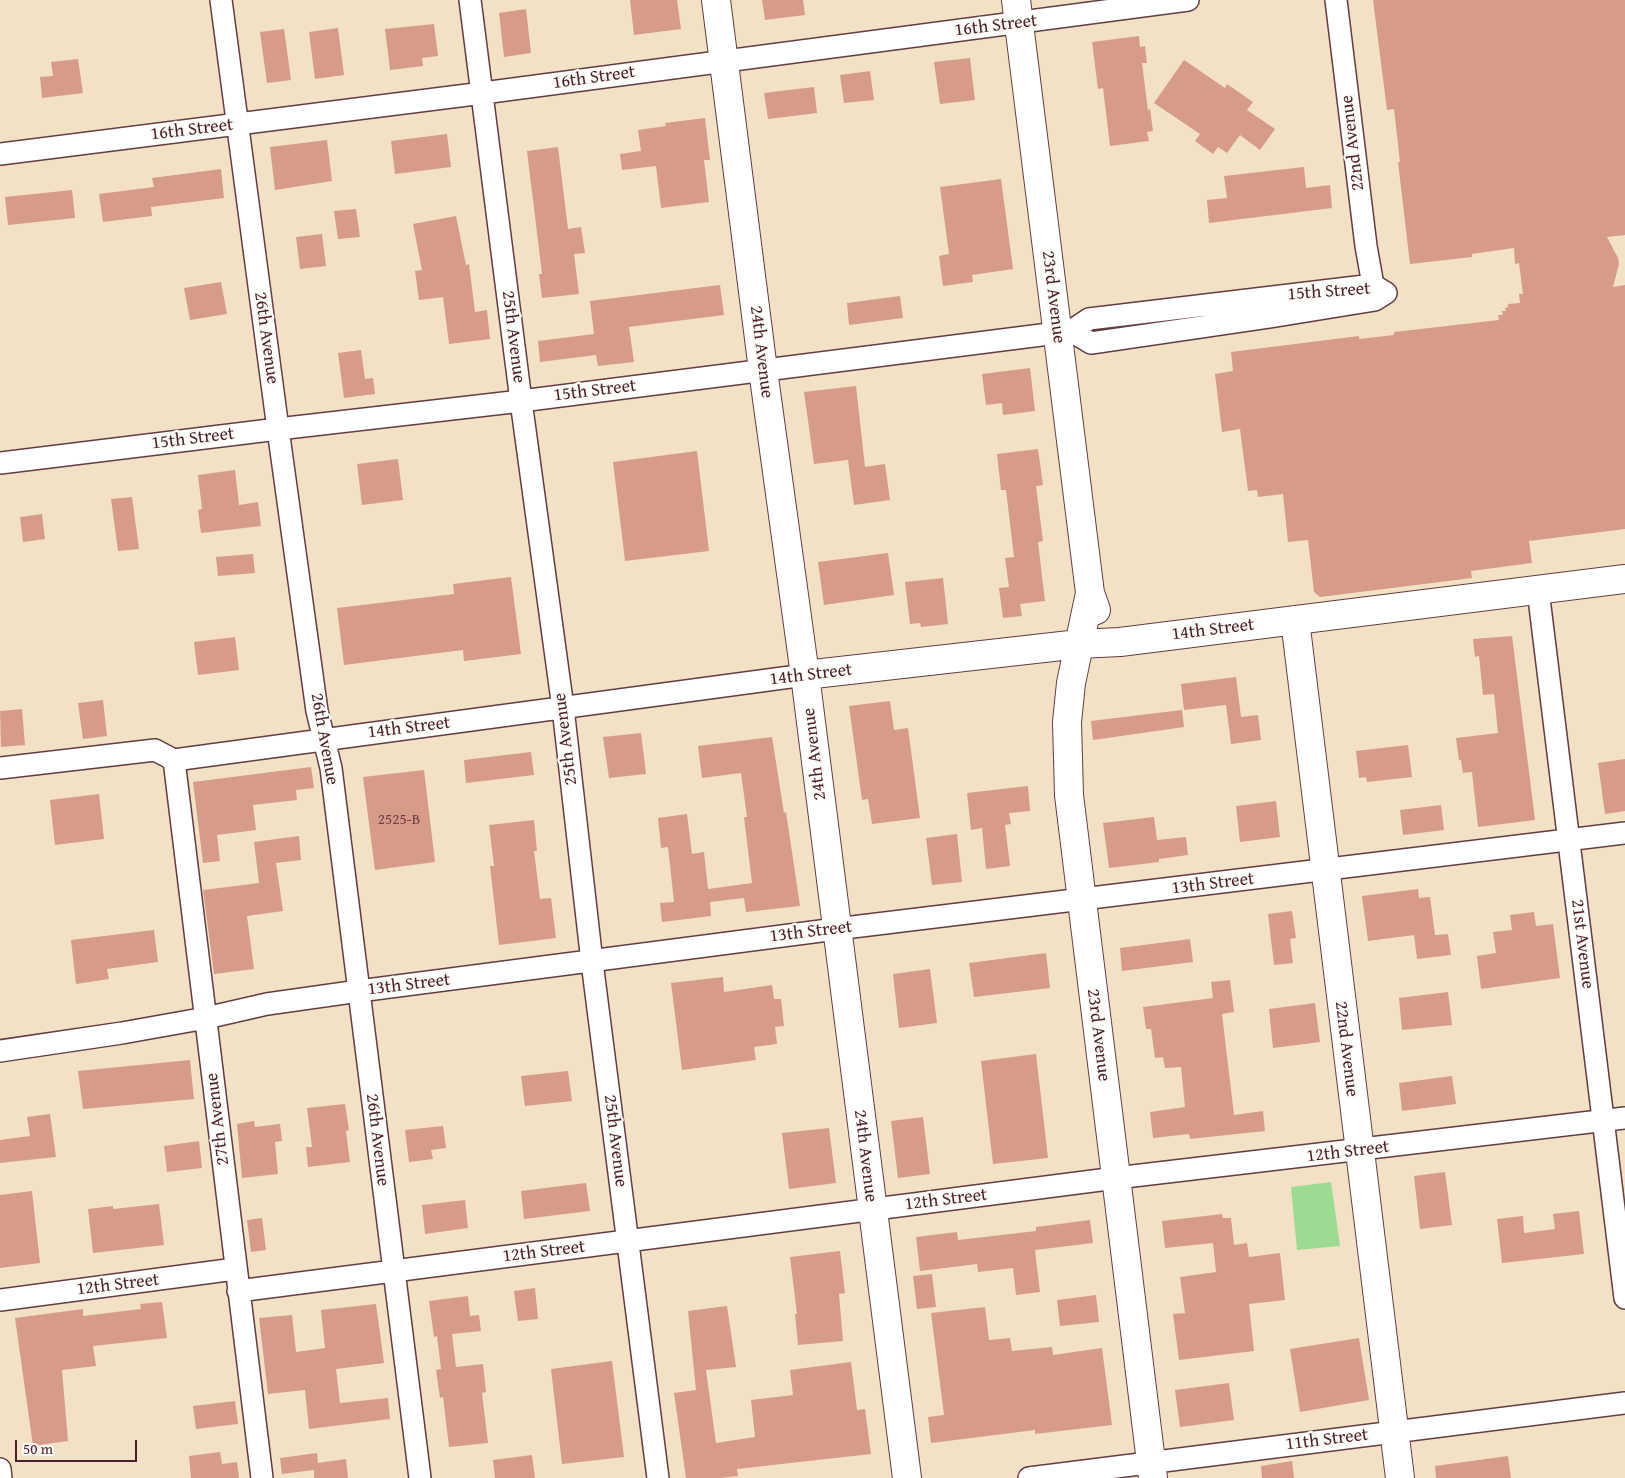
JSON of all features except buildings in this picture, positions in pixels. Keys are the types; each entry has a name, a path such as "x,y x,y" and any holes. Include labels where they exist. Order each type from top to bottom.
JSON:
{"main road":[{"name":"24th Avenue","path":"716,0 763,370 805,675 907,1478"},
{"name":"23rd Avenue","path":"1018,12 1064,332 1090,593 1099,621 1120,642"},
{"name":"14th Street","path":"805,675 1079,644 1120,642 1625,579"},
{"name":"23rd Avenue","path":"1090,593 1071,683 1066,751 1069,795 1152,1470"},
{"name":"22nd Avenue","path":"1295,620 1324,871 1400,1478"}],"street":[{"name":"26th Avenue","path":"221,0 317,711 331,768 420,1478"},
{"name":"25th Avenue","path":"470,0 521,401 563,708 592,962 658,1478"},
{"name":"16th Street","path":"0,154 724,61 1018,12 1188,0"},
{"name":"22nd Avenue","path":"1336,0 1366,246 1380,289"},
{"name":"15th Street","path":"0,463 278,428 521,401 1064,332 1089,319 1380,289"},
{"name":"21st Avenue","path":"1538,590 1625,1298"},
{"name":"14th Street","path":"174,760 805,675"},
{"path":"0,768 156,750 174,760"},
{"name":"27th Avenue","path":"174,760 262,1478"},
{"name":"13th Street","path":"0,1051 122,1033 206,1018 267,1004 358,991 836,929 1625,833"},
{"name":"12th Street","path":"238,1291 1116,1178 1359,1151 1625,1118"},
{"name":"12th Street","path":"0,1300 235,1269"},
{"name":"11th Street","path":"1029,1478 1152,1470 1394,1432 1625,1403"},
{"path":"0,1469 1,1478"}],"green space":[{"path":"1331,1182 1340,1246 1297,1250 1291,1187"}]}
